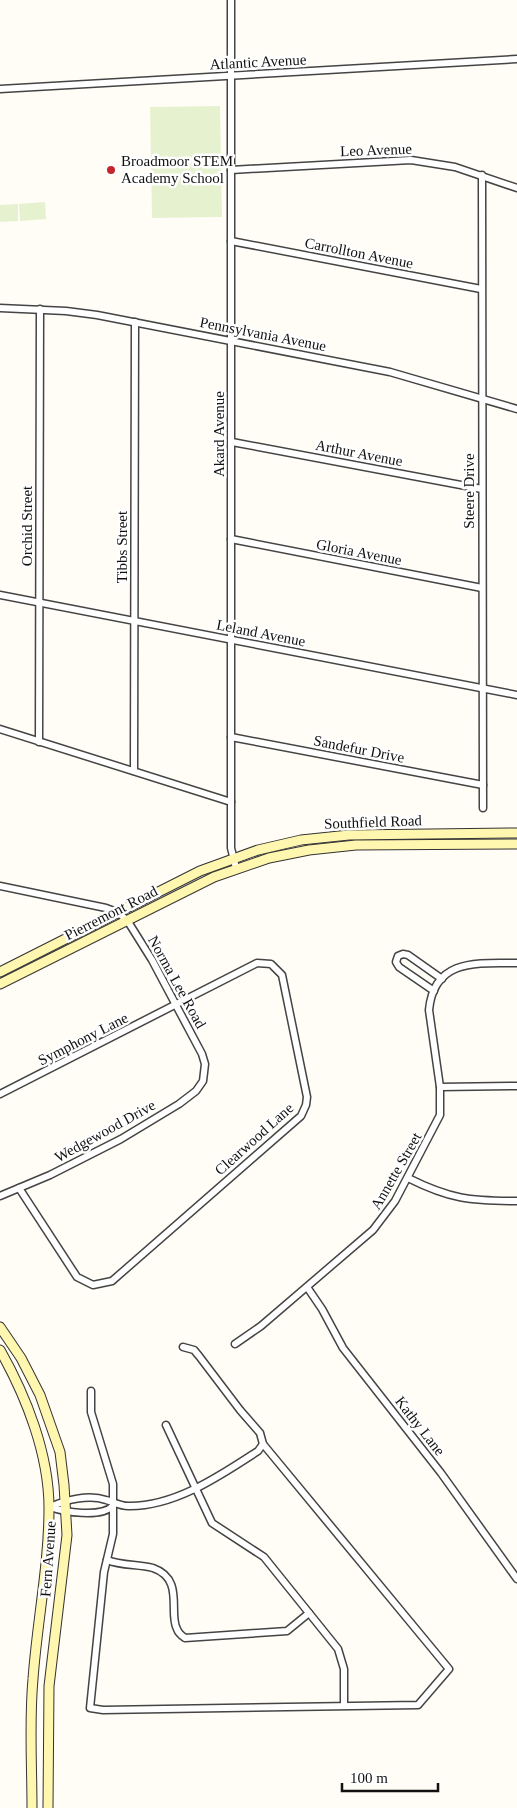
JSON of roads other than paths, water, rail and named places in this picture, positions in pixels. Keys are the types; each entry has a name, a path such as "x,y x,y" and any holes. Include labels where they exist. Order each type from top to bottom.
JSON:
{"main road":[{"path":"481,844 482,833"},
{"name":"Southfield Road","path":"234,858 286,843 349,834 517,833"},
{"path":"408,834 408,845"},
{"path":"315,838 316,849"},
{"name":"Southfield Road","path":"236,868 269,858 316,849 356,845 517,844"},
{"name":"Pierremont Road","path":"0,972 200,871 234,858"},
{"name":"Pierremont Road","path":"0,984 214,877 236,868"},
{"path":"86,928 92,938"},
{"name":"Fern Avenue","path":"0,1327 35,1385 60,1452 64,1485 67,1535 49,1686 48,1808"},
{"name":"Fern Avenue","path":"0,1350 23,1397 38,1442 46,1476 50,1507 47,1568 33,1679 32,1808"}],"street":[{"name":"Akard Avenue","path":"231,0 231,848 236,868"},
{"name":"Atlantic Avenue","path":"0,90 517,59"},
{"name":"Leo Avenue","path":"231,170 411,160 455,166 517,188"},
{"name":"Steere Drive","path":"482,175 483,808"},
{"name":"Carrollton Avenue","path":"231,241 481,289"},
{"name":"Pennsylvania Avenue","path":"0,308 81,312 135,322 390,372 517,409"},
{"name":"Orchid Street","path":"39,742 40,309"},
{"name":"Tibbs Street","path":"134,771 135,322"},
{"name":"Arthur Avenue","path":"232,442 482,489"},
{"name":"Gloria Avenue","path":"231,539 482,588"},
{"name":"Leland Avenue","path":"0,595 517,695"},
{"path":"0,729 231,802"},
{"name":"Sandefur Drive","path":"231,737 483,785"},
{"path":"0,886 117,912"},
{"name":"Norma Lee Road","path":"117,912 127,920 176,1005 202,1054 205,1069"},
{"path":"434,991 399,967 396,962 398,956 408,955 442,979 457,967 473,963 517,963"},
{"name":"Clearwood Lane","path":"19,1188 77,1277 89,1284 101,1285 112,1281 299,1119 305,1109 307,1098 282,976 276,968 270,964 257,963 176,1005"},
{"name":"Annette Street","path":"235,1344 261,1326 373,1230 390,1209 408,1178 438,1120 441,1103 429,1020 429,1004 434,991 442,979"},
{"name":"Symphony Lane","path":"0,1094 176,1005"},
{"name":"Wedgewood Drive","path":"0,1196 90,1156 165,1114 198,1088 203,1081 205,1069"},
{"path":"440,1087 517,1086"},
{"path":"408,1178 436,1191 460,1198 517,1201"},
{"name":"Kathy Lane","path":"307,1287 322,1309 343,1348 441,1473 517,1579"},
{"path":"92,1391 92,1412 112,1477 113,1534 107,1560 91,1681 90,1708 103,1710 418,1705 448,1669 263,1444 260,1433 240,1410 208,1366 194,1350 183,1347"},
{"path":"166,1425 212,1523 264,1557 338,1649 344,1669 344,1705"},
{"path":"50,1507 64,1501 105,1499 128,1506 149,1504 173,1497 235,1467 263,1444"},
{"path":"50,1507 65,1512 101,1512 110,1509 113,1503"},
{"path":"107,1560 120,1565 154,1568 168,1578 174,1596 176,1628 185,1638 287,1631 309,1613"}],"place":[{"name":"Broadmoor STEM Academy School","path":"111,170"}]}
